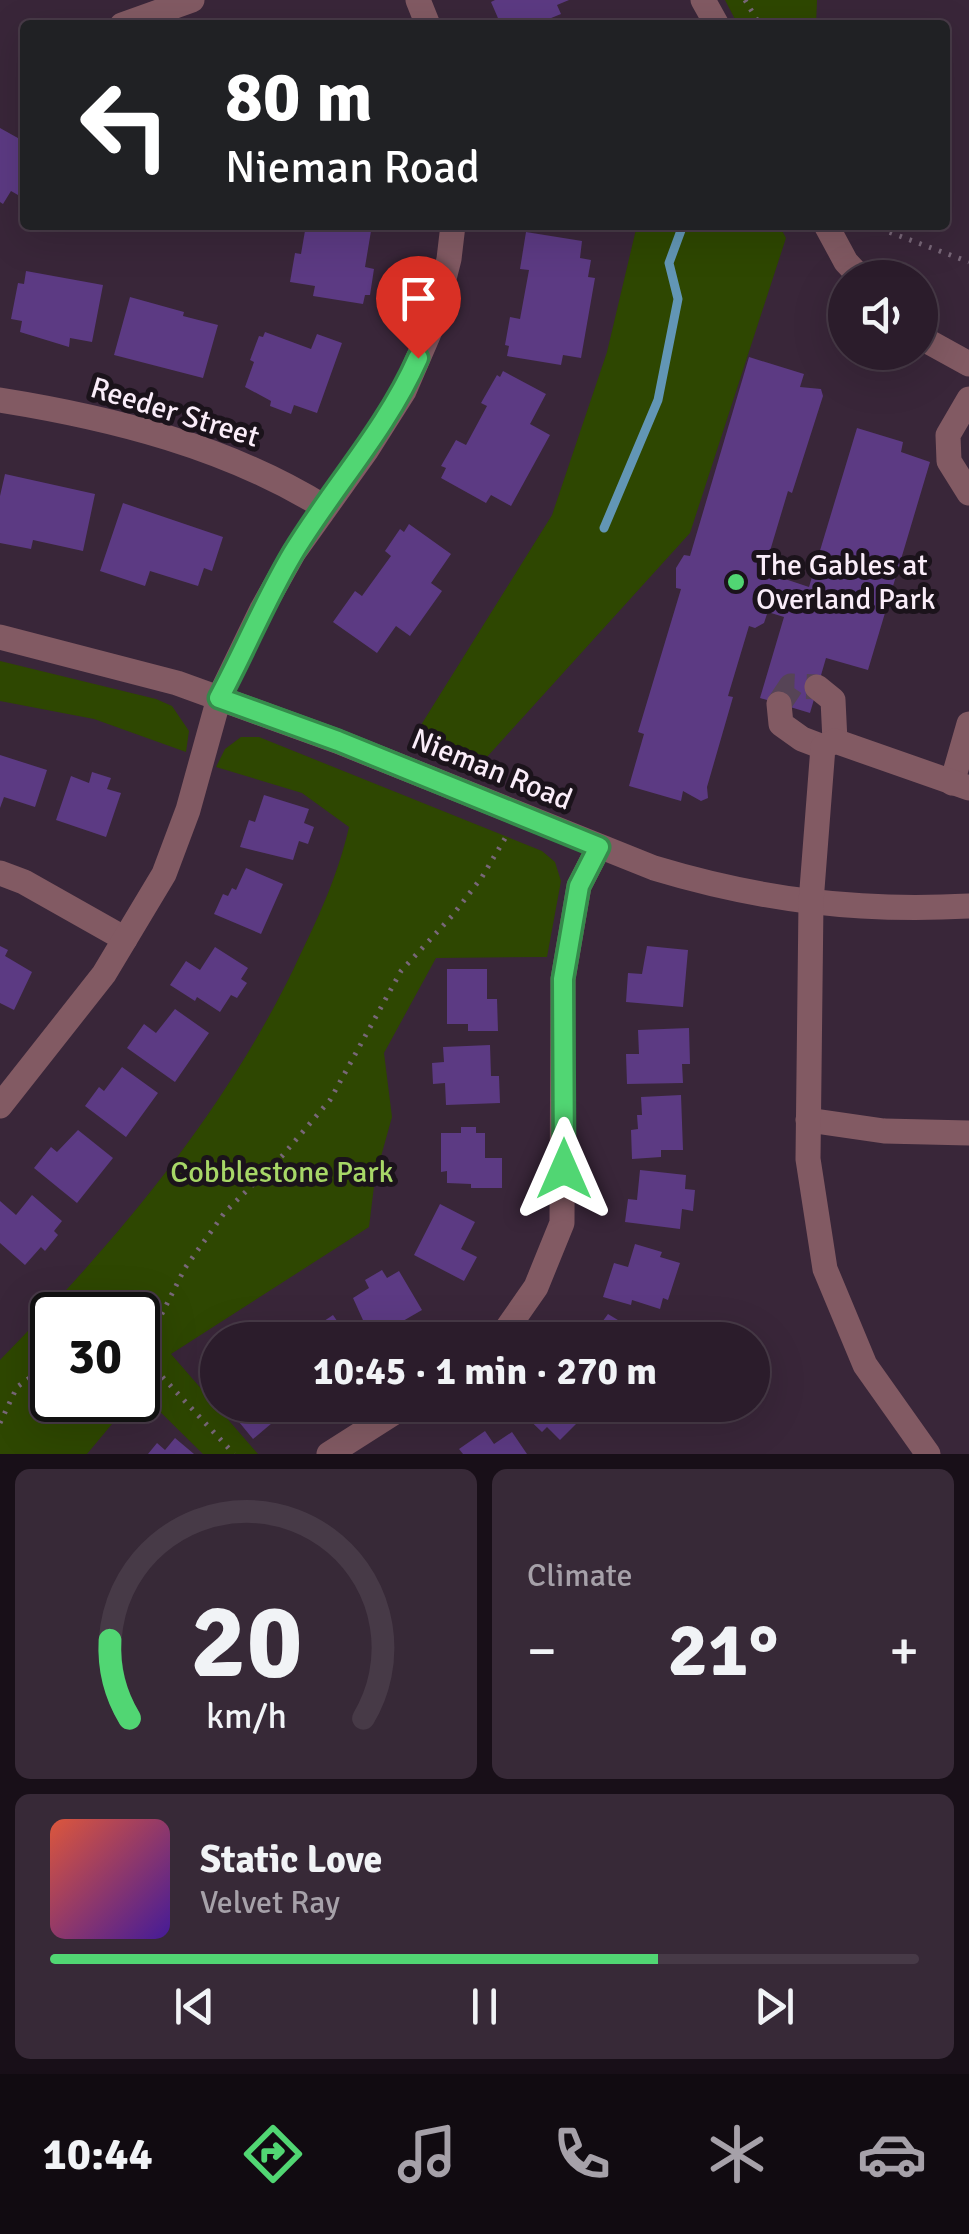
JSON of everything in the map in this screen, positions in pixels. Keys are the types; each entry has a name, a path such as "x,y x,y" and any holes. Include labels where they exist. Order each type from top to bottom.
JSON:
{"street":[{"path":"136,20 192,0"},
{"path":"0,1106 104,974 164,874 188,810 219,698 294,552 366,452 404,390 432,326 452,230"},
{"path":"829,230 845,260"},
{"path":"938,347 969,364"},
{"path":"969,398 948,435 949,461 969,493"},
{"name":"Reeder Street","path":"0,400 125,426 213,452 282,481 324,507"},
{"name":"Nieman Road","path":"0,637 107,662 219,698 338,741 599,847 704,883 751,894 853,908 969,906"},
{"path":"817,687 833,700 811,902 808,1159 826,1269 865,1365 928,1454"},
{"path":"779,704 781,724 802,739 960,785 969,724"},
{"path":"512,1322 536,1288 562,1223 563,979 579,886 599,847"},
{"path":"0,873 24,882 126,939"},
{"path":"808,1120 884,1131 969,1133"},
{"path":"329,1454 379,1422"}],"path":[{"path":"883,230 969,262"},
{"path":"160,1317 186,1268 225,1212 282,1156 330,1100 401,971 482,877 519,816"},
{"path":"0,1423 17,1387 30,1378"},
{"path":"160,1378 234,1454"}],"green space":[{"path":"725,0 817,0 816,20 735,20"},
{"path":"636,230 782,230 786,238 690,533 487,757 416,733 552,515 607,352"},
{"path":"0,661 172,706 189,731 186,752 94,719 0,701"},
{"name":"Cobblestone Park","path":"241,737 259,737 542,851 555,862 561,881 547,957 436,958 384,1053 392,1117 375,1178 369,1227 221,1322 200,1322 200,1335 171,1354 200,1387 200,1422 230,1422 258,1454 203,1454 160,1412 160,1292 64,1292 163,1176 234,1076 294,968 339,864 349,827 302,793 216,767 225,749"},
{"name":"Cobblestone Park","path":"30,1328 30,1422 114,1422 87,1454 0,1454 0,1360"}],"building":[{"path":"569,0 557,5 561,14 546,20 499,20 491,2"},
{"path":"0,128 20,139 20,196 11,191 3,204"},
{"path":"305,230 371,230 365,267 374,269 370,295 365,295 363,304 313,296 315,286 290,282 295,253 301,254"},
{"path":"526,232 582,241 580,258 591,260 588,277 595,278 581,358 563,355 561,365 507,356 510,317 520,319 529,270 520,269"},
{"path":"26,271 103,285 92,342 70,338 69,347 20,332 22,321 11,319 18,283 24,284"},
{"path":"130,297 218,325 203,378 114,355"},
{"path":"265,332 311,349 317,334 342,343 317,413 294,405 291,414 270,406 271,401 245,387 254,362 250,360 259,336 263,337"},
{"name":"The Gables at Overland Park","path":"749,357 804,374 800,387 821,389 823,396 767,561 785,566 782,578 809,587 857,428 903,442 901,452 930,462 868,670 826,658 810,713 760,698 784,617 771,613 772,607 762,604 767,614 764,623 755,628 749,626 728,696 733,697 707,787 708,798 701,801 683,791 681,801 629,786 644,734 638,732 681,589 676,588 676,568 684,555 690,556"},
{"path":"503,371 546,394 530,424 550,435 511,506 491,495 486,503 441,478 446,468 441,466 456,440 466,445 487,406 481,403"},
{"path":"5,474 95,494 83,551 33,540 31,549 0,543 0,496"},
{"path":"123,503 223,537 212,571 204,568 198,586 150,571 145,586 100,571"},
{"path":"409,524 451,554 431,583 442,591 410,636 396,626 377,653 333,622 355,591 362,596 391,556 385,551 400,529 404,532"},
{"path":"0,755 47,770 35,807 4,797 0,808"},
{"path":"92,772 111,778 107,789 121,793 106,837 56,820 71,776 89,783"},
{"path":"264,795 309,809 304,823 314,827 308,844 299,841 293,860 240,847 249,820 255,822"},
{"path":"246,868 283,884 261,934 214,914 223,894 228,896 232,888 236,890"},
{"path":"0,946 8,950 5,956 32,972 14,1010 0,1003"},
{"path":"647,946 688,950 683,1007 626,1002 628,973 642,974"},
{"path":"215,947 248,968 241,979 247,983 237,998 231,995 220,1012 170,985 186,961 200,970"},
{"path":"447,969 487,969 487,999 497,999 498,1031 468,1031 468,1024 447,1024"},
{"path":"175,1009 209,1033 175,1082 127,1048 144,1024 156,1033"},
{"path":"689,1028 690,1064 682,1064 683,1083 627,1084 626,1054 639,1054 638,1030"},
{"path":"490,1045 491,1076 499,1076 500,1103 446,1105 445,1083 433,1084 432,1063 444,1062 443,1047"},
{"path":"122,1067 158,1093 126,1137 85,1106 99,1087 104,1091"},
{"path":"681,1095 683,1150 661,1150 661,1157 632,1159 631,1130 638,1129 641,1097"},
{"path":"461,1127 476,1127 476,1133 485,1133 485,1158 502,1158 502,1188 447,1183 447,1171 441,1172 441,1133 461,1133"},
{"path":"78,1130 113,1158 77,1203 34,1168 51,1147 57,1152"},
{"path":"640,1170 686,1175 685,1189 695,1190 693,1211 682,1209 680,1229 625,1222 628,1199 637,1200"},
{"path":"32,1195 62,1221 54,1231 58,1235 45,1251 41,1247 25,1265 0,1243 0,1201 16,1215"},
{"path":"440,1204 475,1222 461,1249 477,1257 464,1281 414,1255"},
{"path":"635,1244 662,1252 660,1257 680,1263 668,1300 663,1298 660,1309 632,1300 631,1305 603,1297 614,1263 628,1267"},
{"path":"382,1270 387,1278 399,1271 422,1310 401,1322 364,1322 353,1298 369,1288 365,1280"},
{"path":"608,1314 621,1322 602,1322"},
{"path":"239,1422 273,1422 253,1439"},
{"path":"532,1422 578,1422 560,1440 547,1427 542,1432"},
{"path":"485,1431 494,1444 512,1432 527,1454 463,1454 459,1449"},
{"path":"175,1438 194,1454 148,1454 157,1443 165,1450"}],"waterway":[{"path":"604,528 658,400 678,299 669,263 681,230"}],"tunnel":[{"path":"779,704 791,686 817,687"}],"place":[{"name":"The Gables at Overland Park","path":"736,582"}],"route":[{"path":"418,358 404,390 366,452 294,552 219,698 338,741 599,847 579,886 563,979 564,1169"}]}
